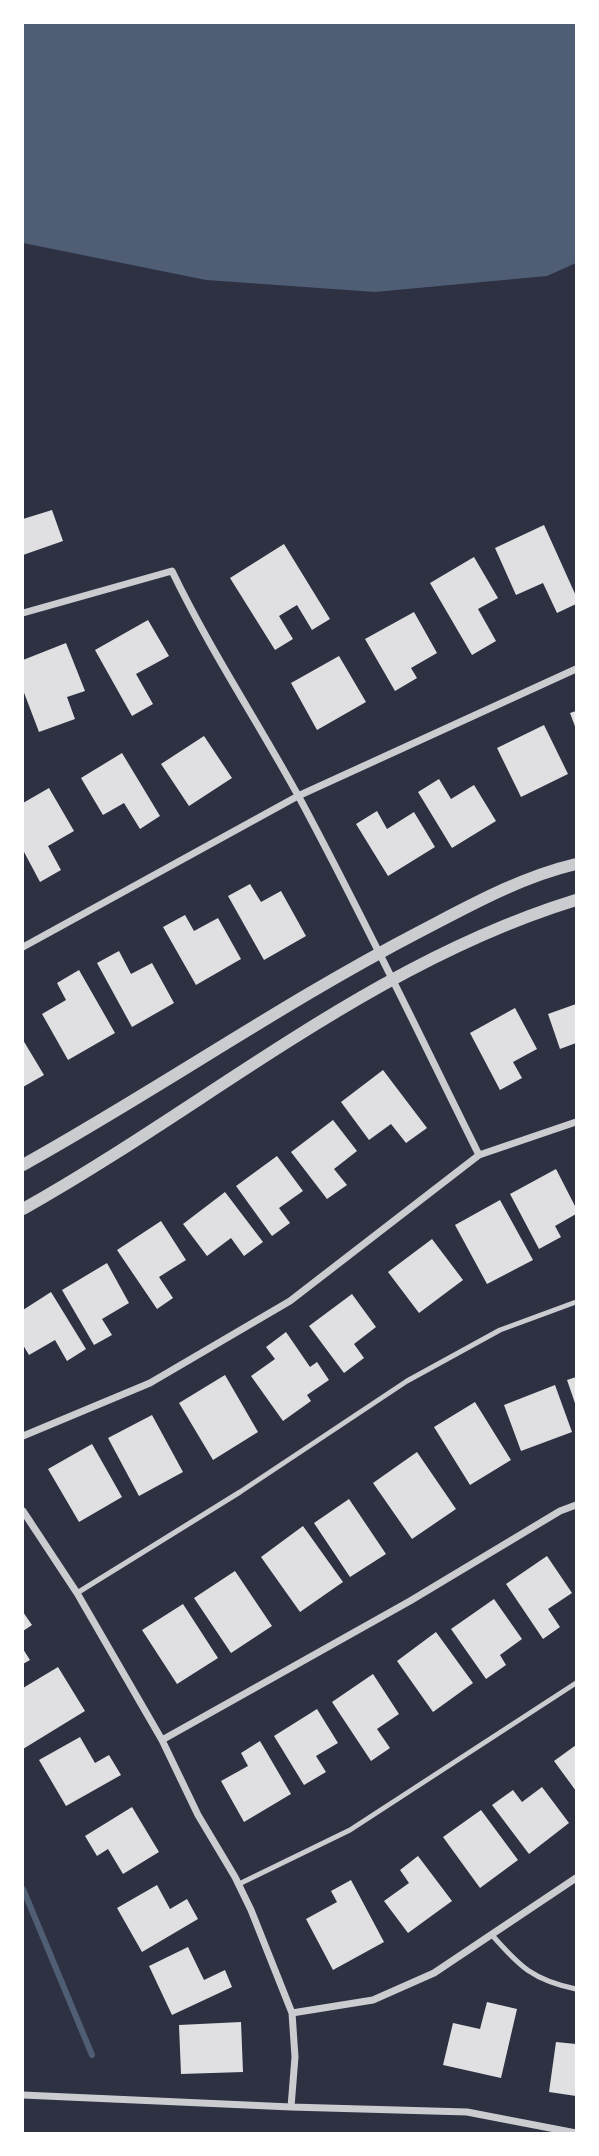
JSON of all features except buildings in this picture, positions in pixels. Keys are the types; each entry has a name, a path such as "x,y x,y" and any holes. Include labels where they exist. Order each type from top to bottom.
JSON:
{"street":[{"path":"23,613 172,571 203,634 298,796 380,952 479,1155"},
{"path":"23,947 298,796 576,670"},
{"path":"23,1165 380,952 492,894 551,870 576,864"},
{"path":"23,1209 150,1134 317,1021 392,978 472,939 576,900"},
{"path":"23,1436 150,1382 290,1301 479,1155 576,1122"},
{"path":"163,1740 410,1601 560,1511 576,1506"},
{"path":"23,1511 78,1594 163,1740 198,1815 239,1884 292,2013 295,2057 290,2108"},
{"path":"292,2013 373,2000 434,1973 576,1878"},
{"path":"23,2095 290,2108 467,2112 576,2133"}],"lane":[{"path":"78,1594 240,1492 407,1381 500,1330 576,1302"},
{"path":"239,1884 350,1830 576,1683"},
{"path":"492,1935 522,1969 557,1985 576,1989"}],"water":[{"path":"23,23 576,23 576,263 547,276 375,292 206,280 23,243"}],"waterway":[{"path":"23,1889 92,2055"}]}
